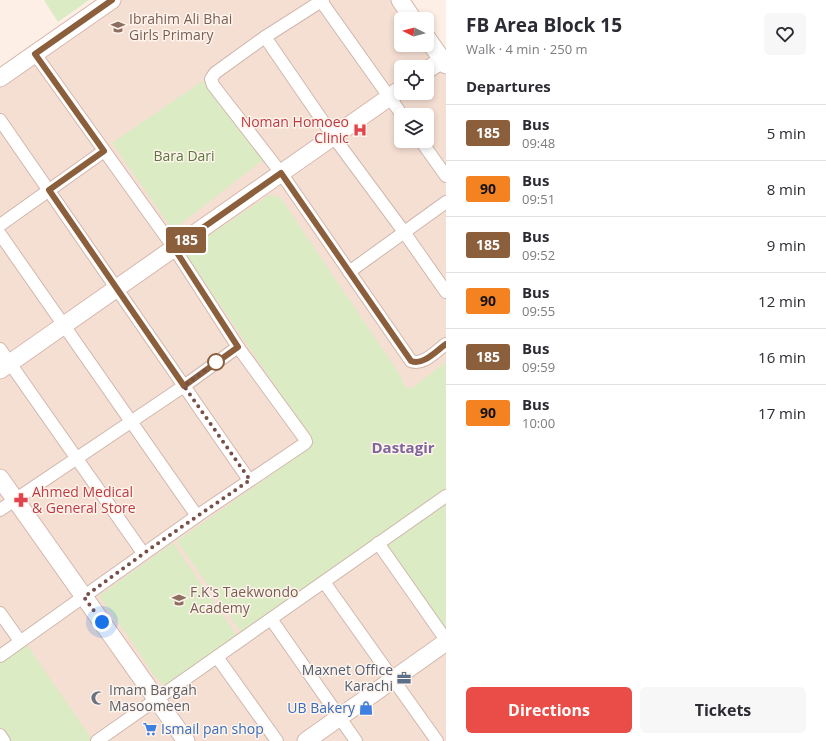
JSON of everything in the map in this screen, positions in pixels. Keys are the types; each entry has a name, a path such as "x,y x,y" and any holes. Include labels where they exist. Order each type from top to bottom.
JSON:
{"street":[{"path":"0,78 112,0"},
{"path":"400,0 409,12"},
{"path":"394,92 322,1 265,37 215,73 211,79 213,85 281,173 411,361 416,363 423,361 446,344"},
{"path":"265,37 333,136 446,292"},
{"path":"434,47 445,61 434,66"},
{"path":"0,656 144,553 306,442 238,347 174,248 35,54"},
{"path":"5,367 394,94"},
{"path":"0,120 250,480"},
{"path":"426,148 446,176"},
{"path":"0,225 104,151"},
{"path":"349,272 446,202"},
{"path":"0,234 197,516"},
{"path":"0,510 184,386 238,347"},
{"path":"0,349 5,367 77,459 144,553"},
{"path":"0,478 186,741"},
{"path":"97,741 446,496"},
{"path":"306,741 446,641 378,543"},
{"path":"324,582 437,741"},
{"path":"0,613 20,642"},
{"path":"270,619 356,741"},
{"path":"216,657 276,741"},
{"path":"0,735 4,741"}],"shaded area":[{"path":"99,0 399,0 408,12 394,12 394,52 433,52 446,66 446,741 0,741 0,69"}],"green space":[{"path":"44,0 89,0 58,22"},
{"name":"Bara Dari","path":"207,78 264,159 173,230 112,143"},
{"path":"269,195 280,197 398,372 405,386 409,389 413,387 446,362 446,489 241,632 177,541 308,449 313,441 189,259 187,253 188,250"},
{"path":"446,496 446,640 378,543"},
{"path":"173,543 237,636 165,688 155,677 129,637 101,599 100,595"},
{"path":"23,639 93,741 4,741 0,735 0,656"}],"bus line":[{"name":"185","path":"112,0 35,54 104,151 49,190 184,386 238,347 174,248 281,173 411,361 416,363 423,361 446,344"}],"place":[{"name":"Ibrahim Ali Bhai Girls Primary","path":"118,27"},
{"name":"Noman Homoeo Clinic","path":"360,130"},
{"name":"Ahmed Medical & General Store","path":"21,500"},
{"name":"F.K's Taekwondo Academy","path":"179,600"},
{"name":"Maxnet Office Karachi","path":"404,678"},
{"name":"Imam Bargah Masoomeen","path":"98,698"},
{"name":"UB Bakery","path":"366,708"},
{"name":"Ismail pan shop","path":"150,729"}],"district":[{"name":"Dastagir","path":"403,448"}],"route":[{"path":"102,622 84,597 154,546 250,480 184,386 216,362"}]}
